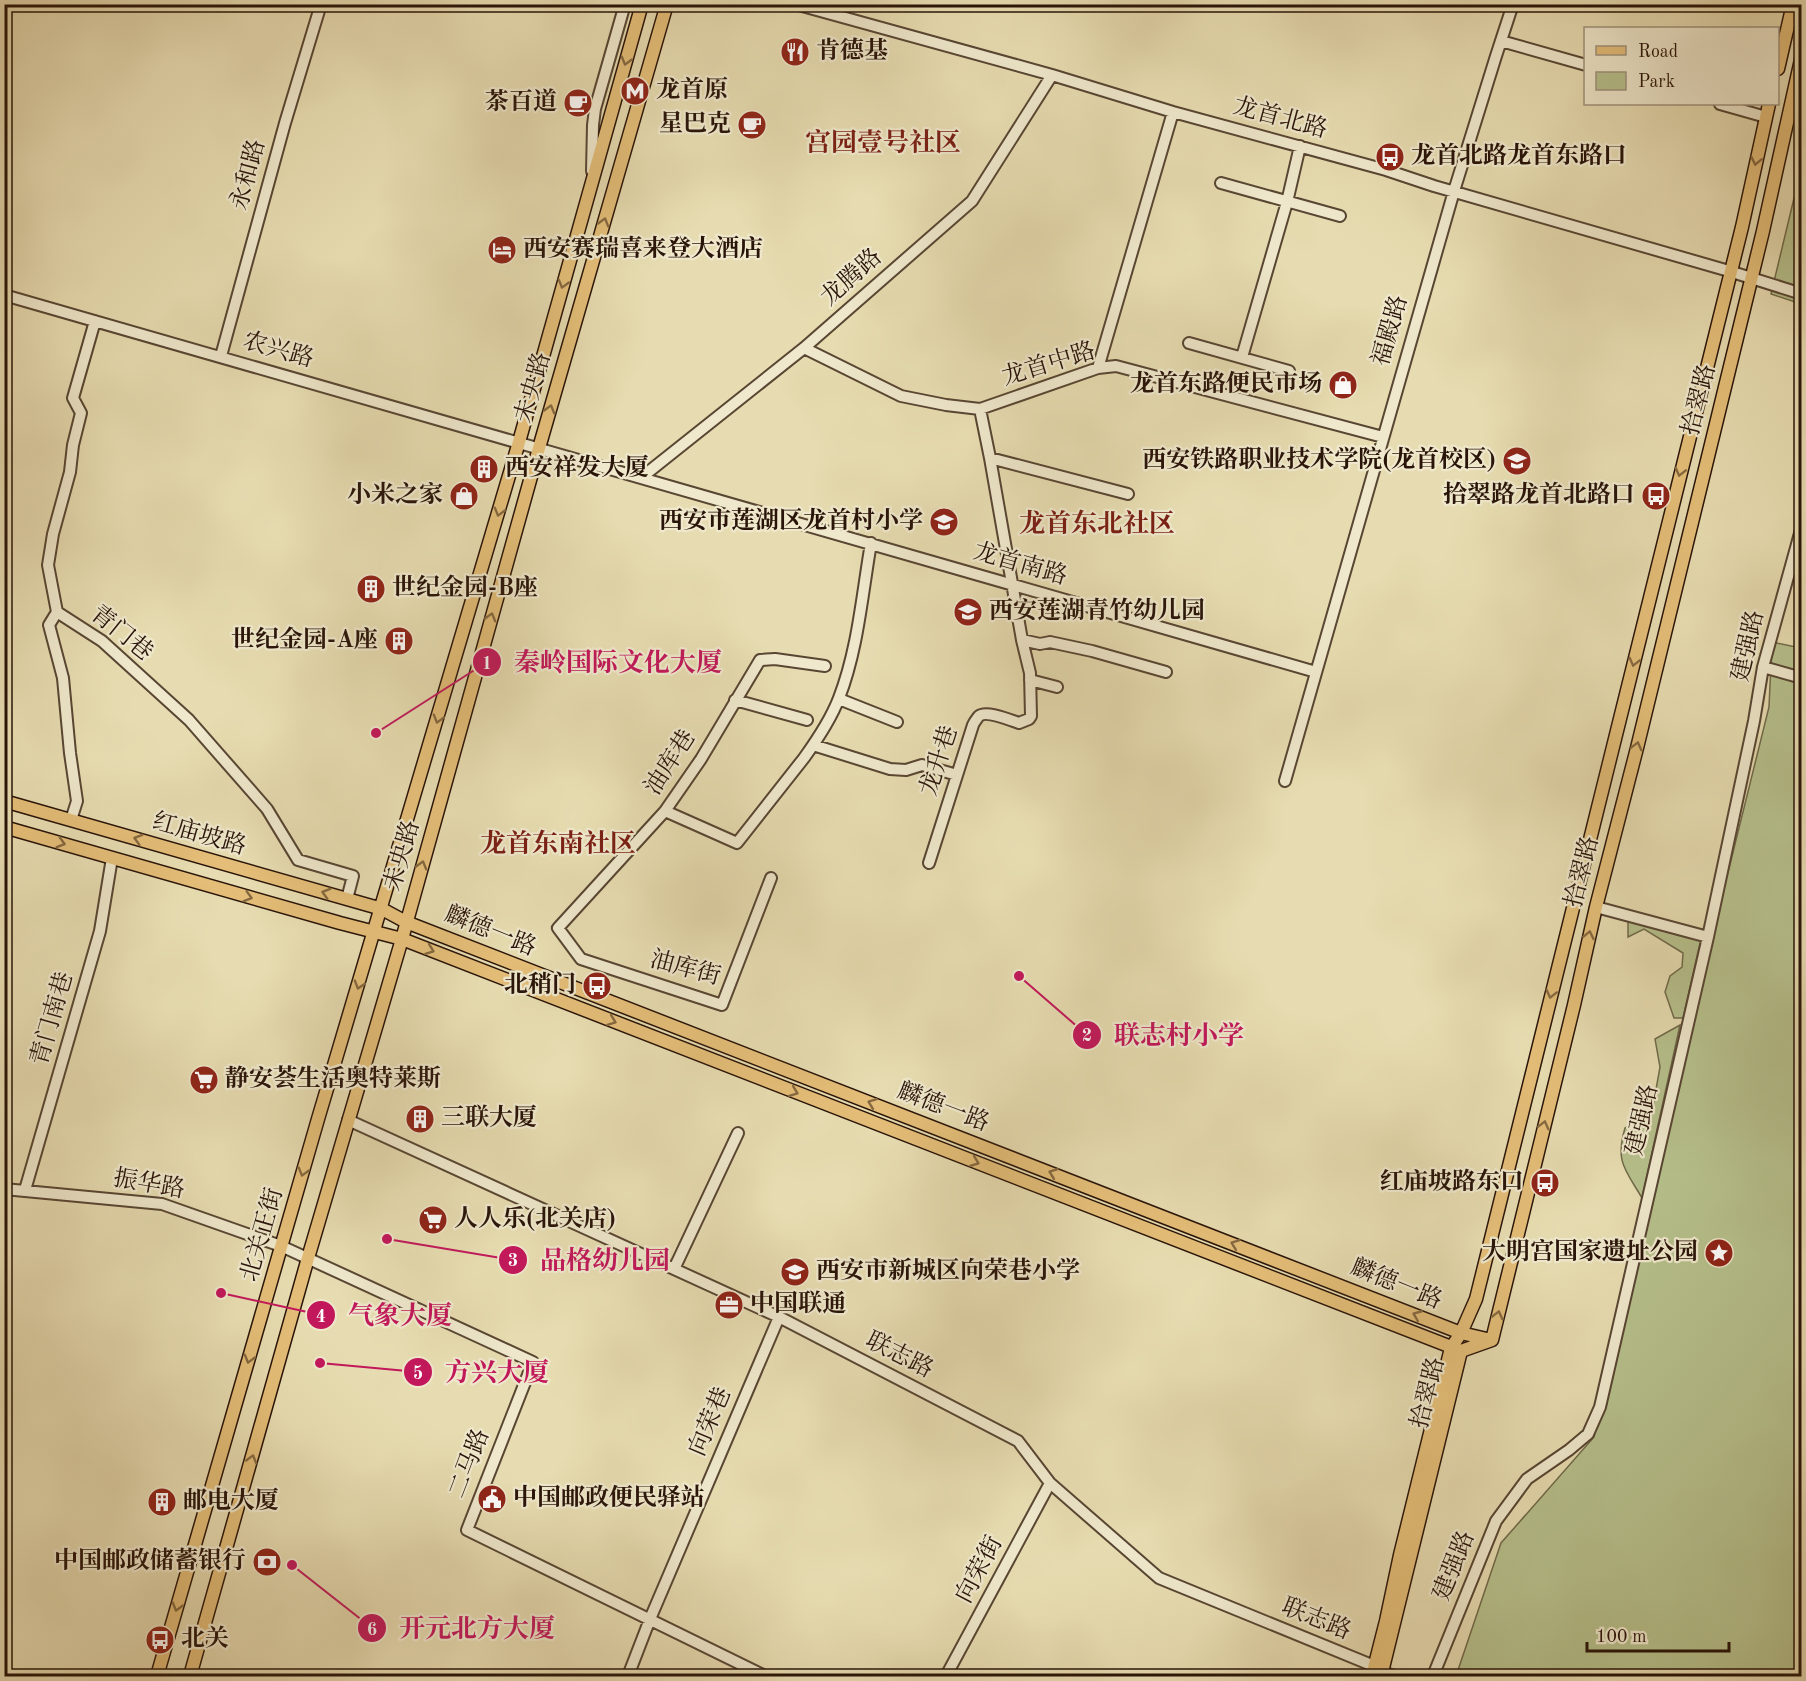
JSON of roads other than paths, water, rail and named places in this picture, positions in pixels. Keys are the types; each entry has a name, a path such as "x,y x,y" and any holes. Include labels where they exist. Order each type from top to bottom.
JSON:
{"main road":[{"name":"未央路","path":"382,909 519,442 642,4"},
{"name":"未央路","path":"406,922 667,4"},
{"path":"1779,65 1793,4"},
{"name":"拾翠路","path":"1456,1349 1492,1340 1596,907 1752,278 1802,55"},
{"name":"拾翠路","path":"1381,1674 1389,1609 1400,1555 1456,1349 1476,1299 1742,226 1769,105"},
{"name":"红庙坡路","path":"4,801 382,909"},
{"name":"红庙坡路","path":"4,827 375,933"},
{"name":"麟德一路","path":"382,909 406,922 1461,1333 1492,1340"},
{"name":"北关正街","path":"158,1677 382,909"},
{"name":"北关正街","path":"190,1677 308,1258 406,922"},
{"name":"麟德一路","path":"375,933 402,939 1456,1349"}],"street":[{"name":"永和路","path":"221,356 285,123 321,4"},
{"path":"591,187 595,109 625,4"},
{"name":"龙首北路","path":"795,4 1300,146 1802,294"},
{"name":"福殿路","path":"1285,781 1454,191 1513,4"},
{"path":"1501,41 1584,64"},
{"name":"龙腾路","path":"642,477 804,348 972,201 1052,75"},
{"path":"1724,105 1766,117"},
{"path":"1098,368 1173,112"},
{"path":"1242,357 1287,202 1300,146"},
{"path":"1221,183 1340,216"},
{"name":"农兴路","path":"4,295 539,448"},
{"name":"青门巷","path":"95,321 73,398 81,413 48,565 57,612 102,641 189,720 267,809 298,860 353,876 347,899"},
{"path":"1189,343 1289,371"},
{"name":"龙首中路","path":"804,348 902,396 946,405 980,409 1098,368 1116,366 1383,437"},
{"name":"龙升巷","path":"929,863 973,725 978,716 991,714 1019,723 1031,716 1030,680 980,409"},
{"name":"龙首南路","path":"539,448 1316,672"},
{"path":"990,458 1128,494"},
{"name":"建强路","path":"1433,1677 1496,1521 1527,1479 1588,1434 1600,1407 1708,937 1754,721 1763,667 1802,526"},
{"path":"665,811 737,843 813,745 839,699 854,650 871,543"},
{"path":"57,612 49,625 63,678 77,801 71,820"},
{"path":"1022,640 1040,644 1050,642 1092,651 1166,672"},
{"name":"油库巷","path":"558,928 665,811 700,759 758,662 762,659 775,659 825,666"},
{"path":"1763,667 1802,678"},
{"path":"1030,680 1057,687"},
{"path":"839,699 897,722"},
{"path":"735,700 807,720"},
{"path":"813,745 890,769 906,770 921,765 957,775"},
{"name":"青门南巷","path":"25,1191 100,931 112,858"},
{"name":"油库街","path":"558,928 581,959 722,1005 771,878"},
{"path":"1596,907 1708,937"},
{"name":"联志路","path":"348,1120 779,1317 1018,1441 1050,1484 1159,1578 1381,1674"},
{"path":"674,1269 738,1133"},
{"name":"振华路","path":"4,1189 162,1204 282,1246"},
{"name":"二马路","path":"282,1246 533,1362 467,1530 765,1677"},
{"name":"向荣巷","path":"628,1677 650,1619 779,1317"},
{"name":"向荣街","path":"946,1677 1050,1484"}],"place":[{"name":"肯德基","path":"795,52"},
{"name":"龙首原","path":"635,91"},
{"name":"茶百道","path":"578,103"},
{"name":"星巴克","path":"752,125"},
{"name":"龙首北路龙首东路口","path":"1390,157"},
{"name":"西安赛瑞喜来登大酒店","path":"502,250"},
{"name":"龙首东路便民市场","path":"1343,385"},
{"name":"西安铁路职业技术学院(龙首校区)","path":"1517,461"},
{"name":"西安祥发大厦","path":"484,469"},
{"name":"小米之家","path":"464,496"},
{"name":"拾翠路龙首北路口","path":"1656,496"},
{"name":"西安市莲湖区龙首村小学","path":"944,522"},
{"name":"世纪金园-B座","path":"371,589"},
{"name":"西安莲湖青竹幼儿园","path":"968,612"},
{"name":"世纪金园-A座","path":"399,641"},
{"name":"秦岭国际文化大厦","path":"376,733"},
{"name":"联志村小学","path":"1019,976"},
{"name":"北稍门","path":"597,986"},
{"name":"静安荟生活奥特莱斯","path":"204,1080"},
{"name":"三联大厦","path":"420,1119"},
{"name":"红庙坡路东口","path":"1545,1183"},
{"name":"人人乐(北关店)","path":"433,1220"},
{"name":"品格幼儿园","path":"387,1239"},
{"name":"大明宫国家遗址公园","path":"1719,1253"},
{"name":"西安市新城区向荣巷小学","path":"795,1272"},
{"name":"气象大厦","path":"221,1293"},
{"name":"中国联通","path":"729,1305"},
{"name":"方兴大厦","path":"320,1363"},
{"name":"中国邮政便民驿站","path":"492,1499"},
{"name":"邮电大厦","path":"162,1502"},
{"name":"中国邮政储蓄银行","path":"267,1562"},
{"name":"开元北方大厦","path":"292,1565"},
{"name":"北关","path":"160,1640"}],"district":[{"name":"宫园壹号社区","path":"883,144"},
{"name":"龙首东北社区","path":"1097,525"},
{"name":"龙首东南社区","path":"558,845"}]}
